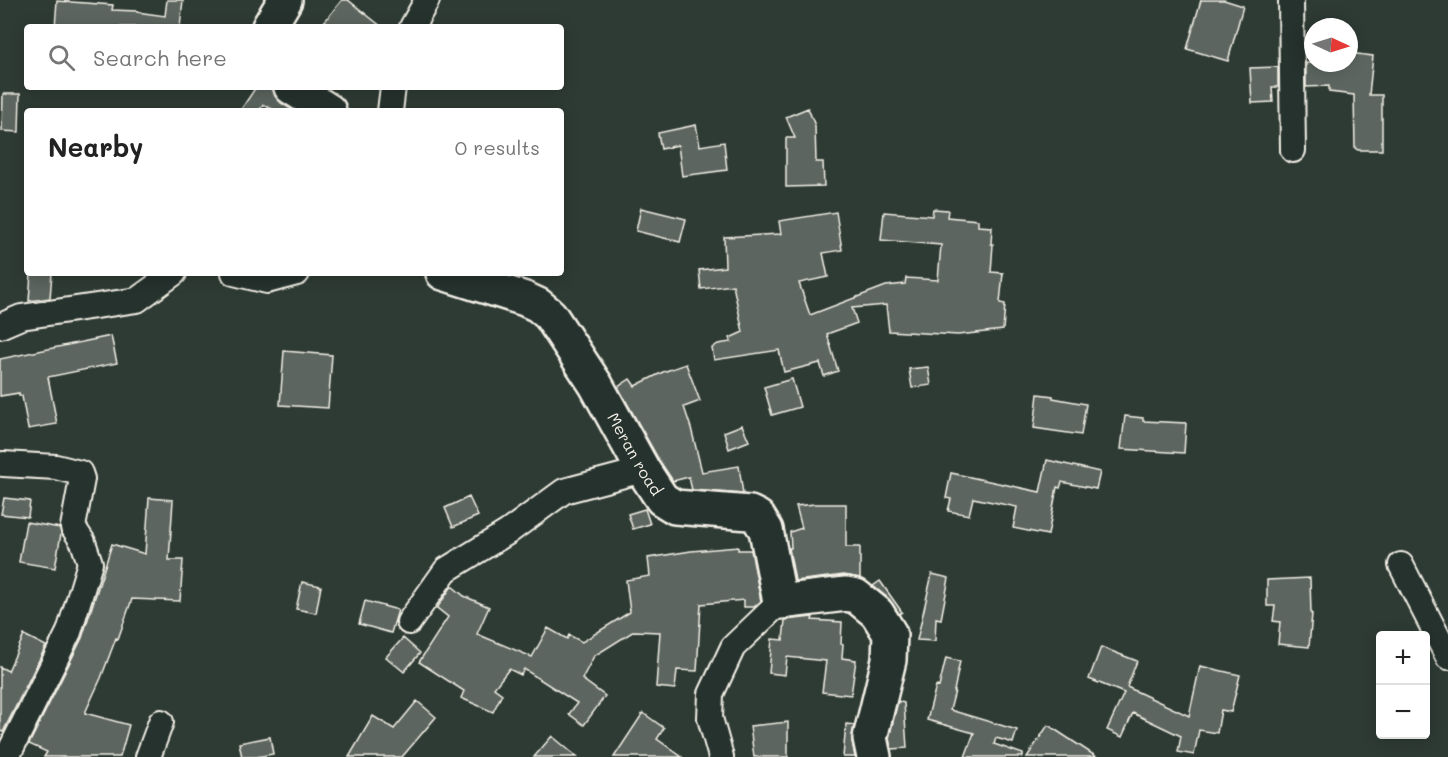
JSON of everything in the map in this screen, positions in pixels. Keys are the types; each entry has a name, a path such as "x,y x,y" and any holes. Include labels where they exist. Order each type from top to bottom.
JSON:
{"street":[{"path":"271,24 285,0"},
{"path":"414,24 427,0"},
{"path":"1291,0 1293,150"},
{"path":"296,90 324,108"},
{"path":"390,108 393,90"},
{"path":"0,326 21,318 137,300 170,276"},
{"path":"246,276 267,281 286,276"},
{"name":"Meran road","path":"452,276 525,299 538,305 550,315 596,385 662,499 675,507 750,513 758,517 766,530 780,602"},
{"path":"3,464 56,467 80,473 82,479 73,526 83,542 90,563 69,632 7,757"},
{"path":"409,622 446,570 508,532 564,491 644,470"},
{"path":"1401,565 1448,657"},
{"path":"721,757 710,718 711,694 733,647 780,602 846,594 856,596 877,613 890,634 889,660 870,738 874,757"},
{"path":"148,757 161,722"}],"building":[{"path":"167,0 183,0 180,24 55,24 57,1 113,5 112,10 137,11 165,16"},
{"path":"342,0 348,0 378,24 322,24"},
{"path":"1201,0 1224,0 1243,6 1228,61 1187,49"},
{"path":"1358,54 1373,56 1369,95 1382,95 1382,150 1355,148 1354,95 1329,92 1329,86 1306,87 1306,72 1358,72"},
{"path":"1278,67 1278,87 1272,87 1273,102 1252,103 1250,68"},
{"path":"254,90 273,90 281,103 289,108 270,108 263,105 261,108 242,108"},
{"path":"3,94 20,94 19,132 2,131"},
{"path":"808,108 815,126 816,162 823,162 824,186 786,187 786,138 795,138 786,117"},
{"path":"696,125 700,146 724,142 727,170 682,176 678,145 661,149 658,133"},
{"path":"641,208 686,219 680,242 636,231"},
{"path":"933,209 948,210 947,217 978,220 978,226 992,227 991,272 1003,273 1000,303 1005,304 1003,330 958,335 889,331 886,305 852,308 857,323 827,334 838,371 824,376 820,363 784,372 779,350 714,360 712,348 718,344 731,342 730,338 743,332 733,285 701,289 699,270 725,267 724,237 781,234 779,221 836,212 842,250 823,253 828,277 799,283 810,315 886,286 905,284 906,278 938,280 941,245 881,240 884,212 932,216"},
{"path":"31,276 52,276 50,298 29,301"},
{"path":"111,336 117,363 48,377 57,424 28,429 22,396 19,396 19,393 0,396 0,359"},
{"path":"284,351 332,355 328,408 280,405"},
{"path":"686,364 700,401 684,407 702,472 739,466 743,494 692,490 689,477 673,481 618,387 630,379 635,386"},
{"path":"928,367 931,385 912,388 909,369"},
{"path":"792,379 800,407 772,415 764,387"},
{"path":"1038,394 1086,404 1081,435 1034,428"},
{"path":"1125,416 1143,418 1143,421 1186,423 1184,453 1121,449"},
{"path":"742,425 749,441 729,449 724,432"},
{"path":"1047,460 1100,472 1096,489 1062,482 1060,488 1057,487 1048,535 1013,528 1017,507 973,498 969,515 948,511 951,499 946,498 951,473 1040,492"},
{"path":"469,497 478,516 453,527 445,508"},
{"path":"4,498 30,501 28,517 1,514"},
{"path":"149,498 173,500 169,560 183,560 180,601 132,599 118,639 116,638 85,713 129,725 120,757 44,757 47,752 29,744 82,638 112,544 145,554"},
{"path":"846,504 846,547 860,547 860,578 844,575 795,581 789,548 791,548 790,532 802,528 796,506"},
{"path":"645,509 650,524 633,529 628,514"},
{"path":"26,522 60,528 55,568 19,562"},
{"path":"738,547 738,550 751,550 761,601 754,607 744,607 744,600 701,604 697,671 677,670 675,689 656,687 660,632 634,631 594,656 582,679 605,696 584,725 569,714 577,703 524,669 521,675 509,669 494,688 502,694 493,712 461,698 464,691 419,662 448,617 437,608 452,586 464,596 489,607 477,634 532,657 548,628 567,639 569,635 582,642 630,612 626,580 650,576 648,558"},
{"path":"932,574 949,578 941,619 936,618 935,641 917,640"},
{"path":"1310,578 1312,614 1309,647 1278,644 1280,622 1273,621 1275,606 1267,606 1267,580"},
{"path":"880,581 902,612 899,614 889,599 873,586"},
{"path":"302,582 321,586 316,613 296,609"},
{"path":"365,601 398,610 391,633 359,624"},
{"path":"813,617 812,620 842,622 842,658 856,660 851,695 822,692 826,661 787,657 785,675 769,673 772,639 783,640 785,620"},
{"path":"24,635 46,646 3,732 0,731 0,667 8,671"},
{"path":"403,638 420,653 404,672 386,657"},
{"path":"1101,647 1137,661 1127,687 1189,716 1200,666 1240,675 1231,712 1221,710 1217,733 1199,730 1194,755 1178,752 1181,736 1133,713 1122,737 1107,730 1124,693 1089,679"},
{"path":"946,658 960,661 950,710 1017,730 1013,743 996,738 994,744 1023,754 1023,757 965,757 974,733 927,720 936,686 939,687"},
{"path":"417,701 436,717 402,757 349,757 373,716 394,729"},
{"path":"898,701 904,703 907,748 891,749 889,738"},
{"path":"643,713 664,728 657,739 682,757 614,757"},
{"path":"788,722 788,757 754,757 750,726"},
{"path":"846,724 854,725 852,741 855,757 843,757"},
{"path":"1048,725 1097,757 1027,757"},
{"path":"552,736 577,757 534,757"},
{"path":"270,737 273,754 242,757 239,743"}]}
